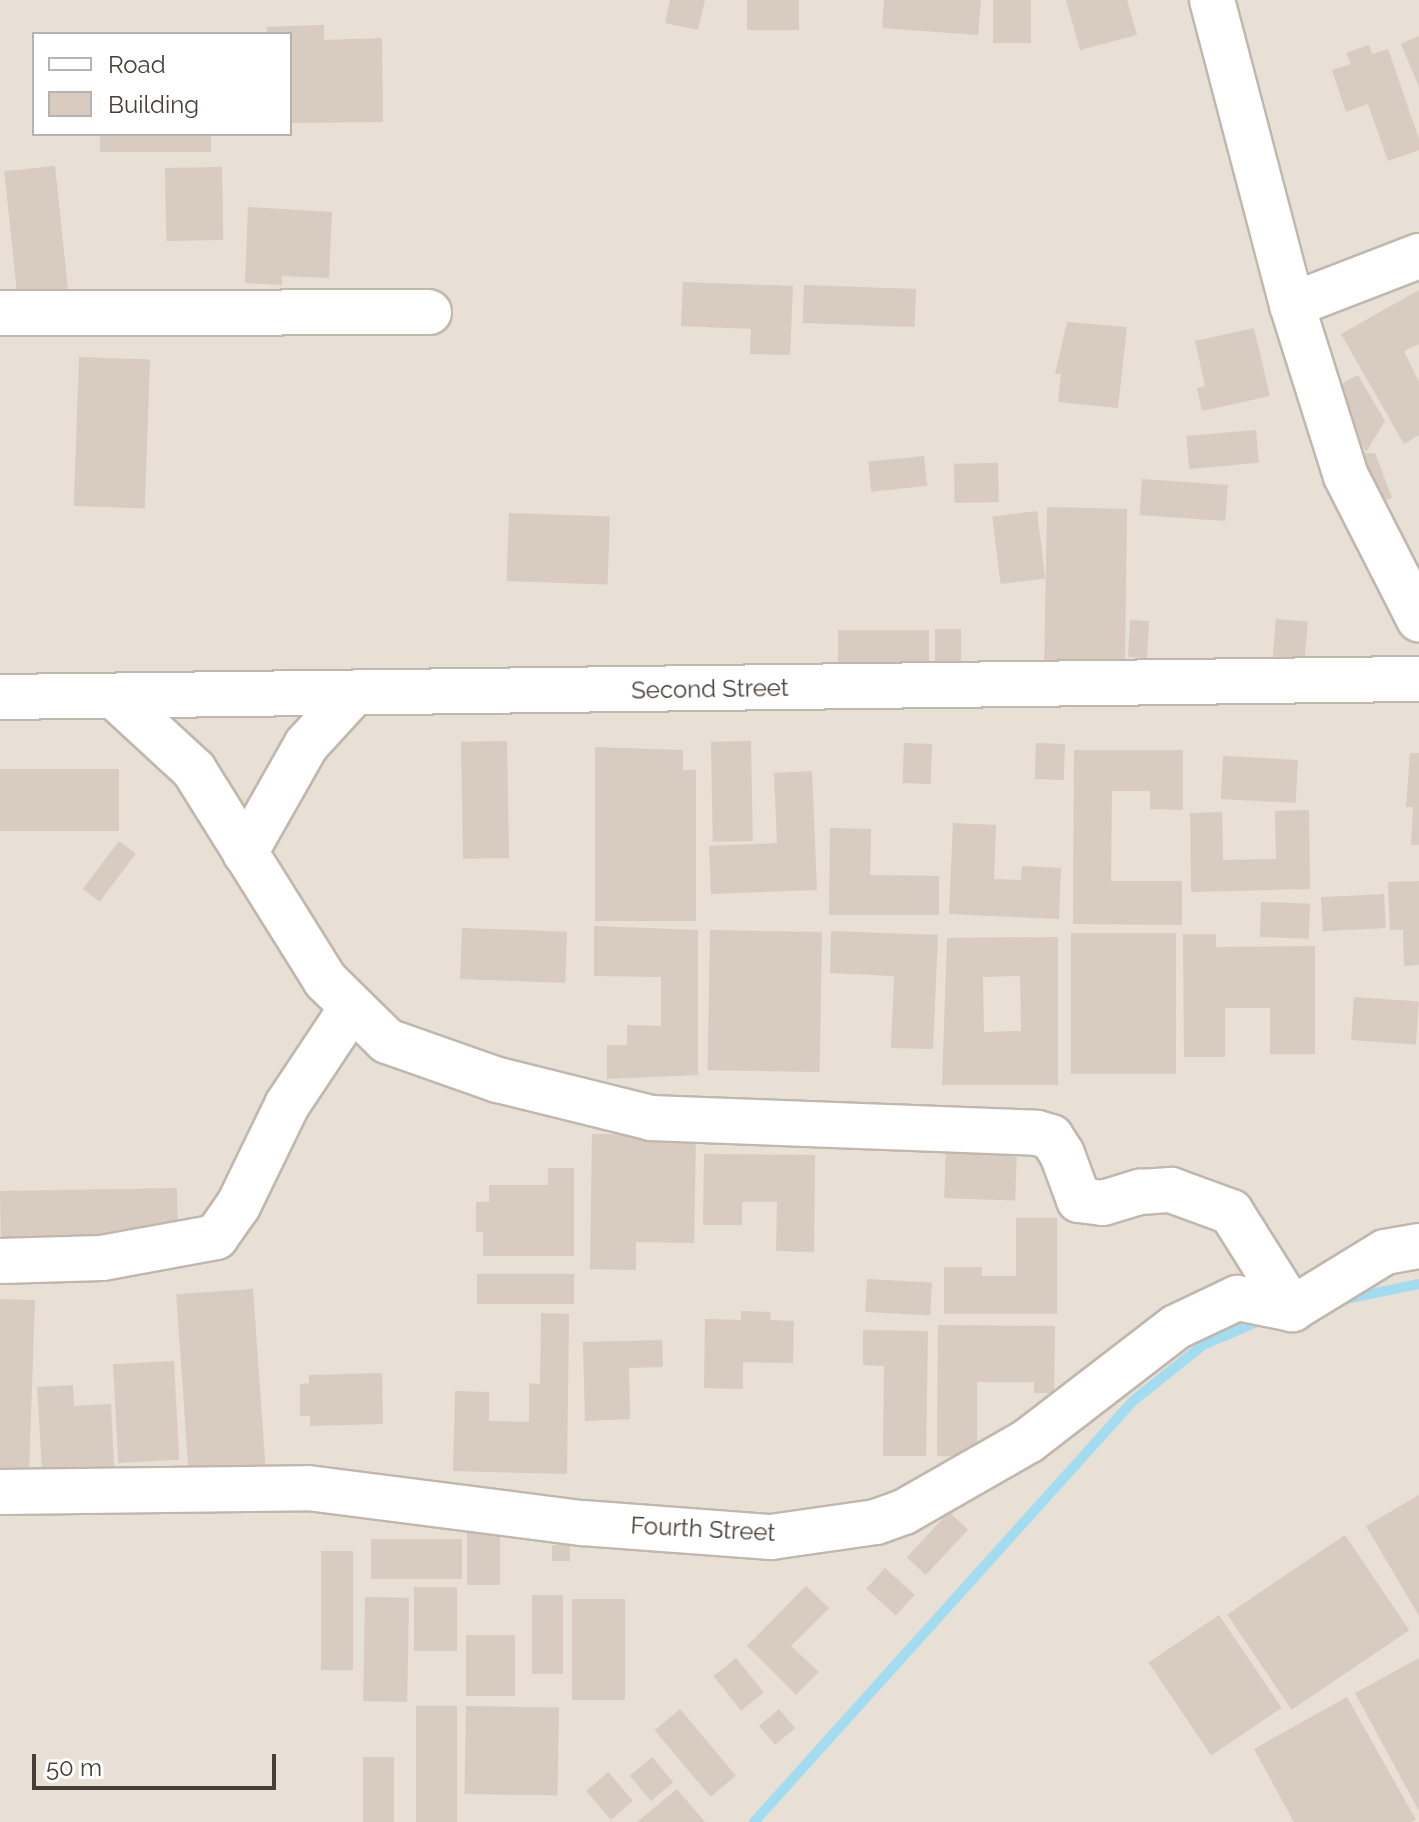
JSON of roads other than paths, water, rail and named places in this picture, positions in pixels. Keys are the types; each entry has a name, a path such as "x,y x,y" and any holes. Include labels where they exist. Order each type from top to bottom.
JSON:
{"street":[{"path":"1212,0 1292,305 1346,476 1419,619"},
{"path":"1292,305 1419,256"},
{"path":"0,313 429,312"},
{"name":"Second Street","path":"0,697 352,695 1419,679"},
{"path":"245,853 306,745 352,695"},
{"path":"115,697 194,770 325,980 350,1010 387,1041 498,1080 651,1118 1051,1137 1062,1154 1067,1178 1079,1200 1103,1203 1140,1192 1171,1190 1231,1212 1292,1309 1385,1252 1419,1246"},
{"path":"0,1261 102,1258 216,1237 238,1206 287,1105 350,1010"},
{"name":"Fourth Street","path":"0,1492 308,1488 583,1523 771,1537 841,1523 876,1522 904,1512 1028,1441 1176,1327 1237,1298 1292,1309"}],"waterway":[{"path":"1341,1300 1419,1284"},
{"path":"754,1822 1133,1401 1203,1345 1264,1319"}]}
